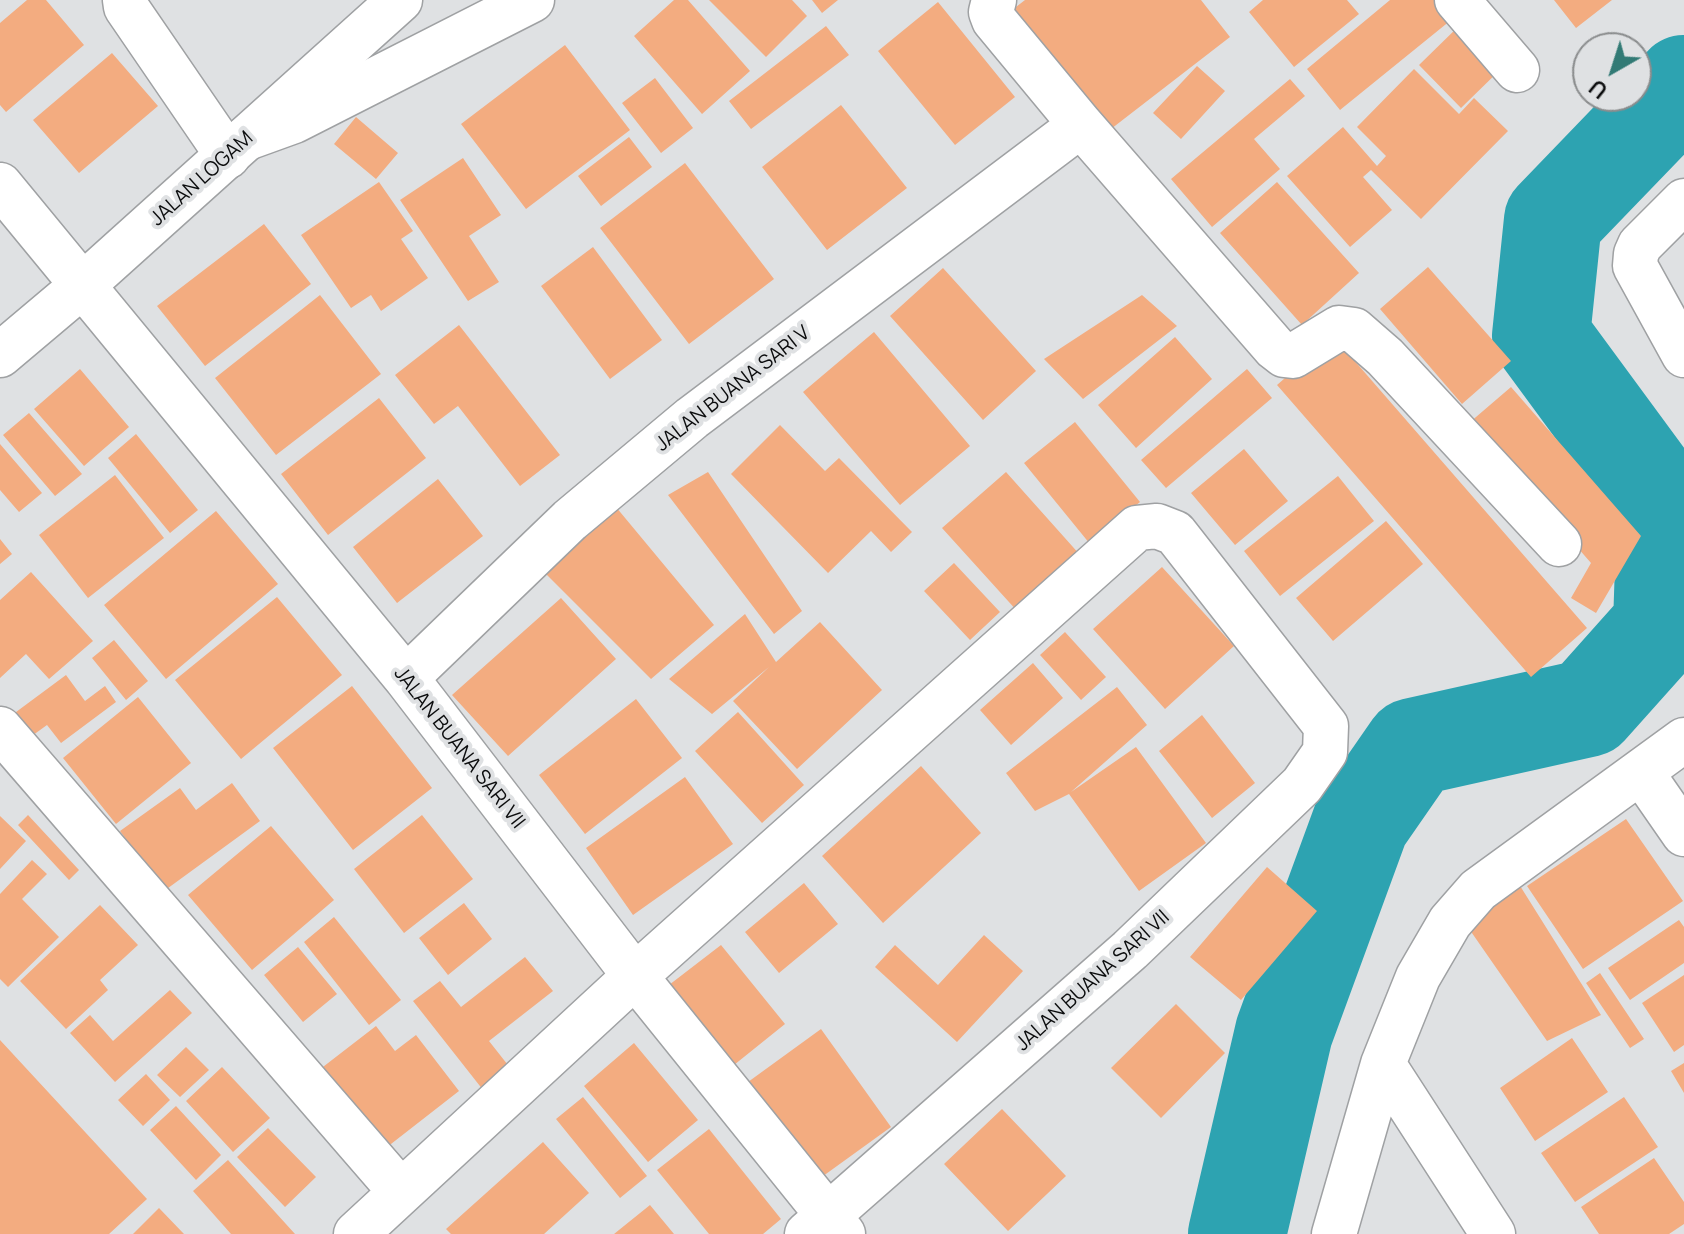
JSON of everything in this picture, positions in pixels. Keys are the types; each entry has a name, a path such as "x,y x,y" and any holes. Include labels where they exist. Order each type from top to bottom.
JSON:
{"street":[{"path":"125,0 126,7 237,147 532,0"},
{"name":"JALAN LOGAM","path":"0,355 83,285 400,0"},
{"path":"994,0 991,12 994,20 1275,348 1284,355 1293,356 1339,328 1354,330 1385,357 1559,544"},
{"path":"1457,0 1517,70"},
{"name":"JALAN BUANA SARI V","path":"406,678 570,520 692,418 1081,125"},
{"name":"JALAN BUANA SARI VII","path":"0,185 406,678 826,1228 1118,961 1302,785 1325,752 1326,726 1175,533 1157,526 1137,528 635,976"},
{"path":"1684,201 1640,245 1635,266 1684,355"},
{"path":"0,729 401,1192"},
{"path":"1334,1234 1383,1064 1418,977 1450,922 1478,890 1684,740"},
{"path":"1641,772 1684,834"},
{"path":"356,1234 635,976"},
{"path":"1383,1064 1493,1234"}],"building":[{"path":"27,0 46,0 84,45 6,112 0,105 0,23"},
{"path":"674,0 688,0 750,71 702,114 634,36"},
{"path":"709,0 792,0 807,16 766,57"},
{"path":"812,0 838,0 822,13"},
{"path":"1025,0 1201,0 1230,37 1098,139 1003,17"},
{"path":"1263,0 1347,0 1359,14 1294,67 1249,12"},
{"path":"1390,0 1442,0 1456,16 1340,110 1307,69"},
{"path":"1554,0 1612,0 1576,28"},
{"path":"938,2 1015,97 955,145 878,51"},
{"path":"1463,22 1505,65 1461,108 1419,65"},
{"path":"826,26 849,55 751,129 729,101"},
{"path":"565,45 630,130 526,209 461,124"},
{"path":"112,53 158,106 79,173 33,120"},
{"path":"1197,66 1225,91 1181,139 1153,113"},
{"path":"1414,69 1459,114 1474,98 1508,131 1421,219 1371,170 1363,177 1392,210 1350,247 1287,176 1343,127 1377,166 1386,156 1357,127"},
{"path":"655,78 693,128 661,153 622,103"},
{"path":"1290,79 1305,96 1254,139 1280,169 1212,227 1171,179"},
{"path":"841,105 907,188 827,250 762,167"},
{"path":"356,117 398,153 376,179 334,144"},
{"path":"629,137 652,167 601,206 578,176"},
{"path":"463,158 501,215 469,236 499,282 468,301 400,200"},
{"path":"685,163 774,279 689,344 600,228"},
{"path":"379,182 413,231 401,239 428,278 381,311 371,295 351,308 301,235"},
{"path":"1277,182 1359,273 1302,325 1220,233"},
{"path":"264,224 311,284 205,366 157,306"},
{"path":"593,247 662,340 610,379 541,286"},
{"path":"1428,267 1511,361 1462,404 1380,309"},
{"path":"943,268 1036,371 983,420 890,316"},
{"path":"320,295 381,374 276,455 215,378"},
{"path":"1142,295 1177,326 1083,399 1044,359"},
{"path":"459,325 560,455 520,486 458,406 434,424 395,375"},
{"path":"874,332 970,446 900,505 803,392"},
{"path":"1333,336 1587,628 1531,677 1277,385"},
{"path":"1175,337 1212,379 1136,448 1098,405"},
{"path":"80,369 129,427 84,466 34,409"},
{"path":"1247,369 1272,398 1166,488 1141,460"},
{"path":"1511,387 1641,536 1596,613 1571,598 1591,563 1469,423"},
{"path":"379,398 426,458 328,535 281,474"},
{"path":"29,413 82,474 55,496 3,435"},
{"path":"1075,422 1140,502 1090,544 1024,463"},
{"path":"780,425 825,471 839,458 912,532 891,552 871,531 828,573 731,474"},
{"path":"136,434 198,510 170,533 108,458"},
{"path":"0,444 42,493 19,512 0,490"},
{"path":"1244,449 1288,501 1235,545 1191,493"},
{"path":"708,472 802,611 774,634 668,495"},
{"path":"1006,472 1081,556 1018,612 942,528"},
{"path":"115,475 164,538 88,598 39,535"},
{"path":"1338,476 1374,521 1280,596 1244,551"},
{"path":"438,479 483,536 397,603 353,547"},
{"path":"606,495 714,625 651,679 537,565"},
{"path":"216,511 278,584 166,679 104,605"},
{"path":"1386,521 1423,564 1333,641 1296,598"},
{"path":"0,539 12,554 0,564"},
{"path":"954,563 1000,612 970,640 924,591"},
{"path":"1162,567 1234,646 1165,709 1093,629"},
{"path":"31,572 93,641 49,679 26,654 0,678 0,600"},
{"path":"277,597 342,675 241,759 175,680"},
{"path":"561,598 616,659 508,756 452,695"},
{"path":"745,614 776,662 820,622 882,690 797,769 733,701 769,667 712,714 669,679"},
{"path":"1065,632 1106,677 1081,700 1040,655"},
{"path":"114,640 148,681 126,700 92,658"},
{"path":"1033,663 1063,698 1011,745 980,710"},
{"path":"66,675 85,701 105,686 116,702 61,743 47,725 29,738 12,715"},
{"path":"352,686 432,788 353,850 273,748"},
{"path":"1117,687 1147,725 1071,792 1136,747 1206,843 1139,891 1069,794 1035,811 1006,773"},
{"path":"138,697 191,763 116,824 63,758"},
{"path":"636,699 682,758 585,834 539,775"},
{"path":"738,712 804,785 762,823 695,751"},
{"path":"1202,715 1255,783 1212,818 1159,751"},
{"path":"921,766 981,833 883,923 822,856"},
{"path":"685,777 733,844 633,915 586,848"},
{"path":"232,783 260,821 164,891 120,831 180,788 196,810"},
{"path":"28,815 79,870 69,880 18,825"},
{"path":"422,815 473,879 404,933 354,869"},
{"path":"0,816 26,841 0,869"},
{"path":"1626,819 1683,901 1583,969 1527,886"},
{"path":"271,826 334,900 252,970 188,895"},
{"path":"32,860 47,874 22,899 59,937 8,987 0,979 0,894"},
{"path":"1267,867 1317,911 1241,1000 1190,957"},
{"path":"1517,881 1601,1015 1547,1041 1465,923"},
{"path":"804,883 838,924 779,973 745,932"},
{"path":"464,903 492,939 448,975 419,938"},
{"path":"100,905 138,945 100,980 108,990 66,1029 20,981"},
{"path":"334,917 401,1000 369,1025 304,942"},
{"path":"1679,920 1684,927 1684,963 1630,1000 1608,968"},
{"path":"984,935 1023,971 957,1042 875,967 895,945 938,985"},
{"path":"721,945 785,1024 734,1065 669,985"},
{"path":"298,947 337,994 303,1022 264,975"},
{"path":"525,957 553,991 489,1041 515,1074 487,1095 413,1001 440,981 461,1007"},
{"path":"1600,973 1644,1039 1630,1048 1586,983"},
{"path":"1684,975 1684,1045 1674,1052 1642,1003"},
{"path":"170,990 192,1013 115,1082 70,1033 90,1015 113,1041"},
{"path":"1176,1004 1225,1053 1161,1118 1111,1068"},
{"path":"376,1026 395,1051 416,1035 459,1091 382,1151 319,1070"},
{"path":"821,1029 891,1127 819,1179 748,1082"},
{"path":"1572,1038 1608,1092 1535,1141 1500,1088"},
{"path":"0,1040 147,1199 109,1234 0,1234"},
{"path":"634,1043 698,1120 648,1162 584,1086"},
{"path":"186,1047 209,1070 180,1097 157,1075"},
{"path":"1684,1063 1684,1093 1671,1071"},
{"path":"222,1067 270,1118 233,1152 186,1101"},
{"path":"146,1074 170,1100 143,1126 118,1100"},
{"path":"583,1097 647,1176 620,1198 556,1119"},
{"path":"1624,1097 1658,1147 1575,1202 1541,1153"},
{"path":"176,1106 221,1155 196,1180 150,1130"},
{"path":"1002,1109 1066,1176 1008,1231 944,1164"},
{"path":"268,1128 316,1177 285,1207 237,1157"},
{"path":"709,1129 781,1219 763,1234 709,1234 657,1170"},
{"path":"543,1142 589,1193 544,1234 451,1234 446,1229"},
{"path":"1654,1158 1684,1202 1684,1224 1669,1234 1599,1234 1581,1207"},
{"path":"228,1160 295,1234 231,1234 193,1191"},
{"path":"650,1205 674,1234 614,1234"},
{"path":"159,1208 184,1234 133,1234"}],"waterway":[{"path":"1237,1234 1284,1032 1361,822 1413,747 1588,708 1662,625 1666,506 1541,336 1553,220 1684,84"}]}
